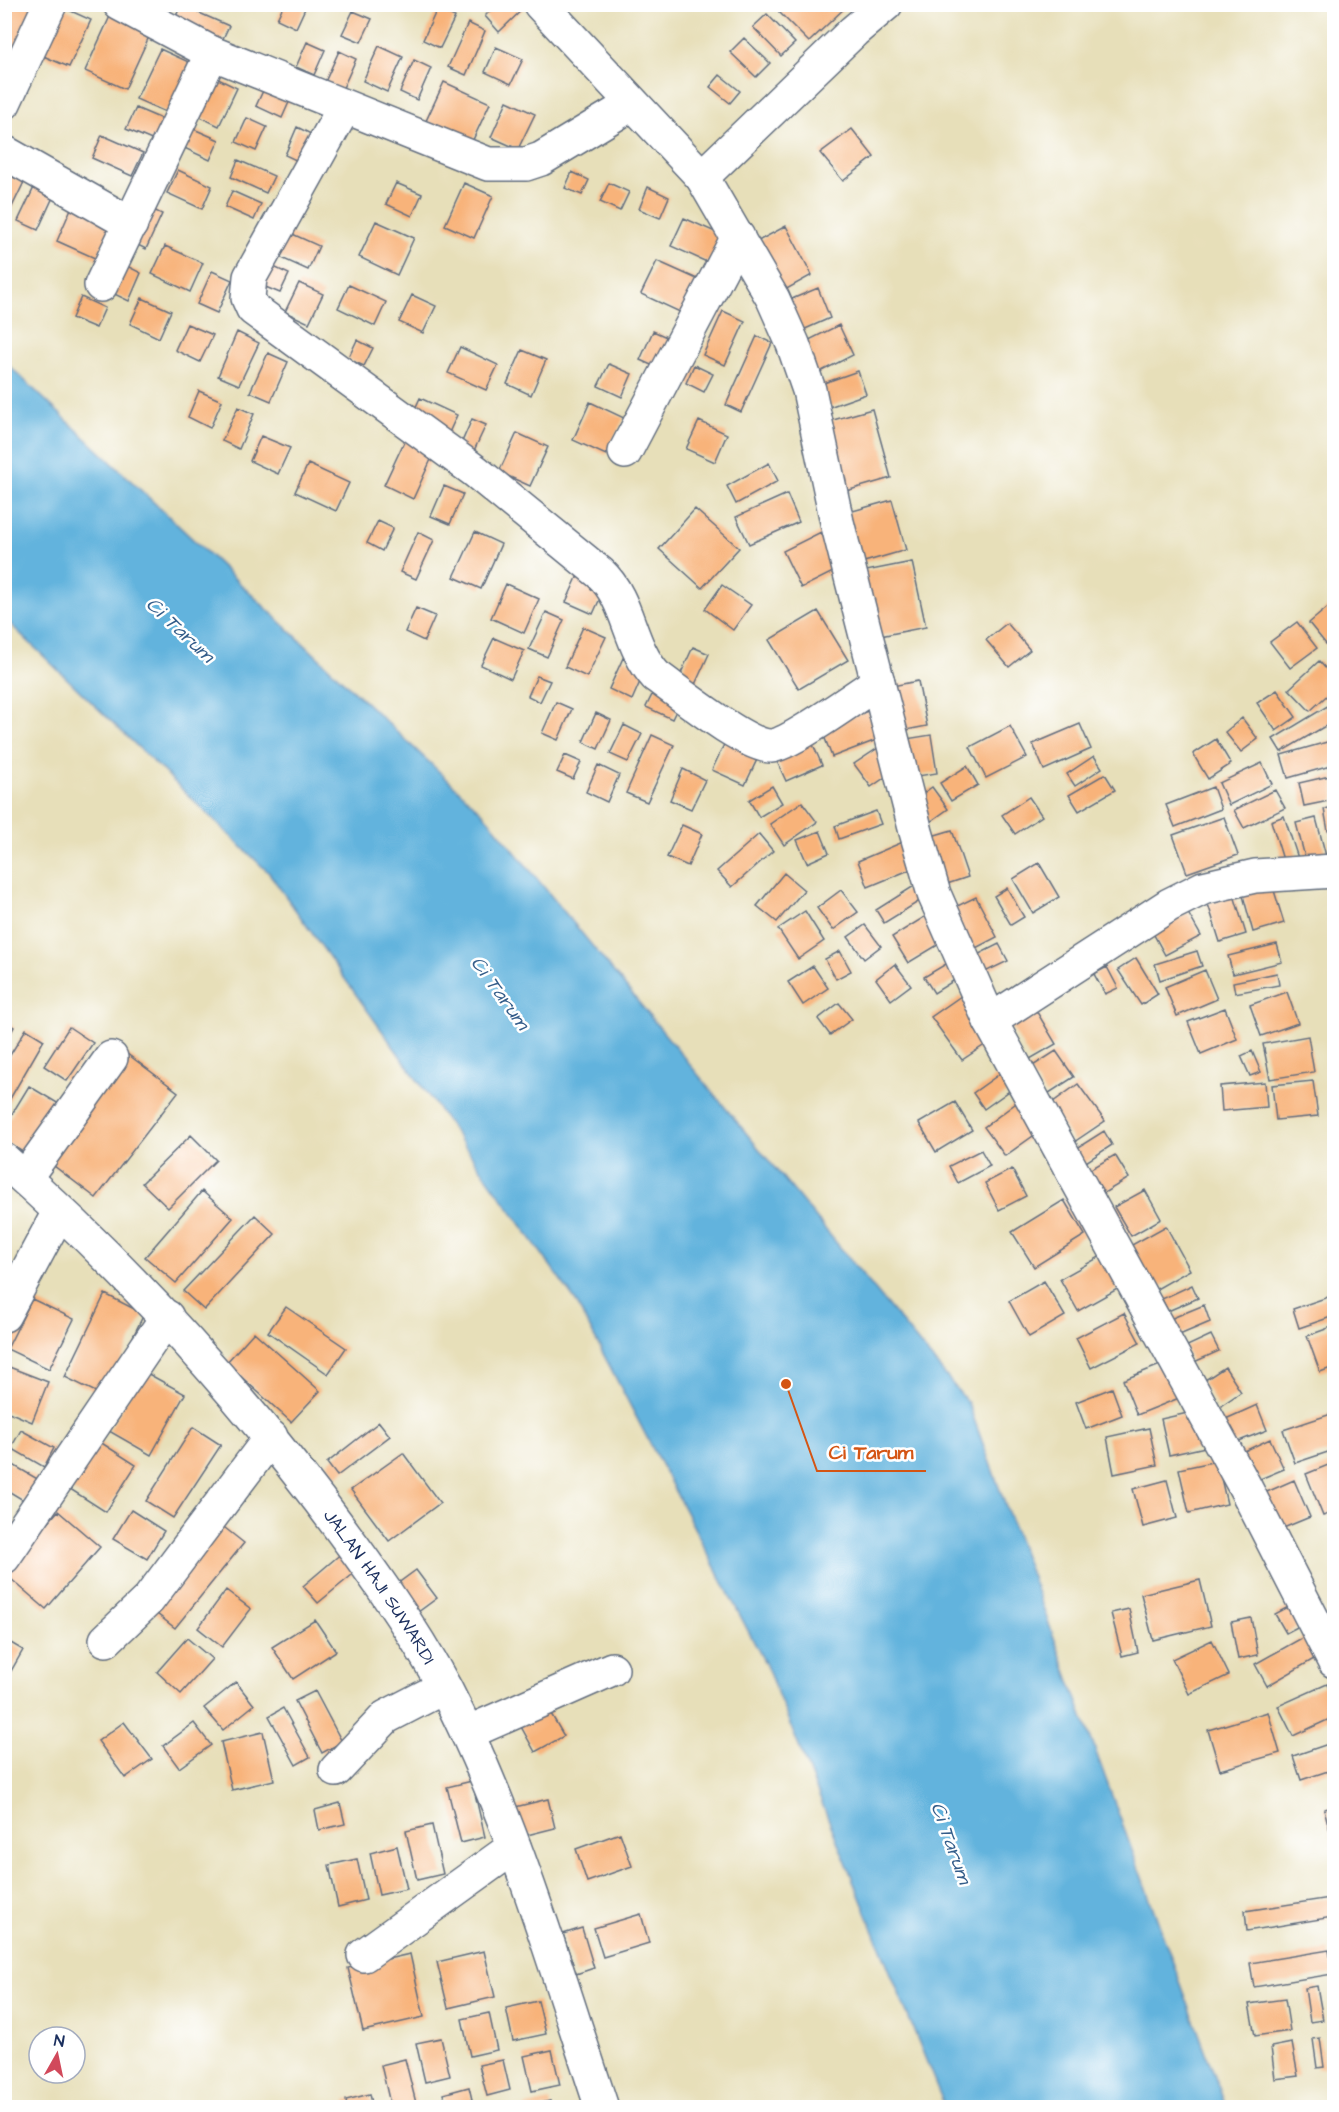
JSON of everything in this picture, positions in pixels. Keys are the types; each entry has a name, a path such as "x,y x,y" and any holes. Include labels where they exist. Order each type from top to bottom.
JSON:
{"street":[{"path":"4,103 50,4"},
{"path":"120,4 212,53 488,164 510,166 541,159 632,104"},
{"path":"540,4 702,177 773,300 793,344 809,390 837,522 934,894 990,1021 1234,1466 1335,1661"},
{"path":"702,177 854,31 886,4"},
{"path":"101,285 212,53"},
{"path":"344,108 250,277 248,298 253,309 475,471 600,573 617,592 646,666 656,676 741,736 761,744 781,744 878,682"},
{"path":"4,152 131,224"},
{"path":"625,452 738,237"},
{"path":"990,1021 1149,917 1203,888 1255,876 1335,871"},
{"path":"15,1168 111,1058"},
{"name":"JALAN HAJI SUWARDI","path":"15,1168 167,1317 271,1437 361,1555 444,1688 467,1733 514,1847 602,2108"},
{"path":"4,1315 59,1212"},
{"path":"4,1557 167,1317"},
{"path":"106,1640 149,1599 271,1437"},
{"path":"467,1733 612,1669"},
{"path":"336,1770 386,1717 444,1688"},
{"path":"364,1955 514,1847"}],"water":[{"path":"5,362 483,813 968,1403 1226,2107 945,2107 766,1665 575,1300 269,873 5,619"}],"building":[{"path":"9,4 35,4 4,71 4,14"},
{"path":"284,4 307,4 296,28 277,19"},
{"path":"497,4 528,4 499,32 485,16"},
{"path":"787,4 849,4 809,42 779,12"},
{"path":"181,5 229,26 219,47 172,25"},
{"path":"62,7 91,20 69,67 41,55"},
{"path":"437,9 455,17 440,48 423,40"},
{"path":"353,11 372,19 361,42 342,34"},
{"path":"112,12 152,30 125,89 85,71"},
{"path":"767,14 795,43 781,56 753,27"},
{"path":"468,23 485,31 466,75 448,67"},
{"path":"744,38 770,63 756,77 730,52"},
{"path":"307,42 325,50 314,75 296,67"},
{"path":"379,46 403,57 387,92 363,81"},
{"path":"496,47 523,59 511,84 485,72"},
{"path":"160,49 193,64 170,114 136,99"},
{"path":"339,51 356,59 342,90 325,82"},
{"path":"414,60 431,68 417,100 400,92"},
{"path":"210,75 237,88 219,126 192,113"},
{"path":"720,75 740,91 730,103 710,87"},
{"path":"268,80 294,91 282,118 256,106"},
{"path":"444,82 490,103 472,142 426,121"},
{"path":"507,101 535,114 518,149 491,137"},
{"path":"136,108 164,120 154,141 126,129"},
{"path":"247,118 267,127 256,151 236,142"},
{"path":"189,127 219,140 210,160 180,146"},
{"path":"297,127 313,135 300,162 285,155"},
{"path":"852,129 874,157 843,181 820,153"},
{"path":"102,135 143,153 132,176 92,158"},
{"path":"238,160 274,176 266,193 231,177"},
{"path":"178,170 212,186 202,209 167,193"},
{"path":"572,172 589,180 582,195 565,188"},
{"path":"4,173 24,182 8,215 4,214"},
{"path":"40,175 59,184 38,230 18,221"},
{"path":"396,183 422,194 412,216 386,204"},
{"path":"464,183 493,196 474,238 445,225"},
{"path":"609,183 629,192 620,211 600,202"},
{"path":"648,187 669,197 660,218 639,209"},
{"path":"232,191 261,204 254,220 225,207"},
{"path":"73,204 114,222 97,259 57,241"},
{"path":"141,204 162,214 146,249 125,239"},
{"path":"684,218 722,235 709,263 671,246"},
{"path":"376,221 414,238 397,275 359,257"},
{"path":"786,226 812,275 774,296 747,247"},
{"path":"288,232 319,246 308,270 277,256"},
{"path":"165,246 203,263 190,292 152,274"},
{"path":"261,261 289,274 280,293 251,281"},
{"path":"657,261 697,279 682,313 641,294"},
{"path":"119,262 141,273 129,301 106,290"},
{"path":"212,271 232,280 217,313 197,304"},
{"path":"299,283 323,294 309,323 285,312"},
{"path":"349,285 386,302 375,326 338,308"},
{"path":"818,288 830,318 794,334 780,304"},
{"path":"412,295 436,306 423,333 399,322"},
{"path":"81,297 105,308 96,328 72,318"},
{"path":"142,298 171,311 159,338 130,324"},
{"path":"723,311 745,321 725,365 703,355"},
{"path":"187,324 213,335 200,362 175,350"},
{"path":"839,325 853,355 816,374 801,344"},
{"path":"653,331 671,339 658,368 640,360"},
{"path":"237,332 259,343 239,385 218,376"},
{"path":"757,336 772,343 741,412 726,405"},
{"path":"357,340 373,348 364,366 348,359"},
{"path":"460,347 498,365 486,390 448,373"},
{"path":"522,350 546,360 531,395 507,384"},
{"path":"268,353 288,362 271,401 250,392"},
{"path":"609,364 632,374 622,397 598,386"},
{"path":"694,365 713,374 704,392 686,383"},
{"path":"858,371 866,394 829,407 821,384"},
{"path":"199,391 222,401 210,428 188,417"},
{"path":"420,398 457,415 447,437 410,420"},
{"path":"590,402 624,418 606,455 573,440"},
{"path":"238,407 254,414 239,449 222,441"},
{"path":"872,409 891,478 846,491 826,422"},
{"path":"472,419 486,425 471,457 458,451"},
{"path":"699,421 727,434 715,462 686,449"},
{"path":"517,433 548,447 530,486 499,472"},
{"path":"261,436 290,448 278,474 250,461"},
{"path":"405,440 434,453 413,499 384,485"},
{"path":"769,463 778,481 736,504 727,486"},
{"path":"308,464 349,483 336,511 295,492"},
{"path":"444,486 463,494 450,524 431,516"},
{"path":"787,494 799,522 749,544 736,517"},
{"path":"892,500 906,550 857,564 842,514"},
{"path":"695,509 739,548 702,588 659,549"},
{"path":"378,521 393,528 382,551 367,543"},
{"path":"418,532 434,540 416,579 400,572"},
{"path":"475,532 501,544 481,589 454,577"},
{"path":"821,532 839,569 801,588 783,551"},
{"path":"912,562 926,627 875,637 861,572"},
{"path":"580,571 607,583 593,614 566,602"},
{"path":"506,584 539,599 524,633 491,618"},
{"path":"722,585 751,605 733,630 705,609"},
{"path":"1334,602 1334,654 1309,623"},
{"path":"416,608 435,616 424,641 405,632"},
{"path":"818,611 848,660 799,689 769,640"},
{"path":"546,612 564,620 547,657 529,649"},
{"path":"1297,622 1317,648 1290,668 1270,642"},
{"path":"1007,623 1030,650 1009,667 986,640"},
{"path":"583,627 606,637 587,677 565,667"},
{"path":"494,638 524,651 511,679 481,665"},
{"path":"693,647 709,654 692,691 676,684"},
{"path":"623,658 646,668 632,700 609,689"},
{"path":"1319,661 1334,678 1334,689 1310,711 1289,689"},
{"path":"537,676 550,681 540,702 528,696"},
{"path":"918,681 927,726 901,731 892,686"},
{"path":"657,685 683,696 672,719 646,707"},
{"path":"1277,690 1296,717 1276,731 1257,703"},
{"path":"556,702 572,709 558,740 542,733"},
{"path":"1334,702 1334,721 1281,752 1273,739"},
{"path":"868,711 879,739 832,757 821,728"},
{"path":"596,713 611,720 598,749 583,742"},
{"path":"1242,718 1258,739 1241,752 1225,732"},
{"path":"1080,724 1091,749 1044,770 1033,744"},
{"path":"624,725 642,734 628,762 610,754"},
{"path":"1010,726 1027,757 986,778 970,747"},
{"path":"652,735 674,745 647,802 626,793"},
{"path":"931,735 937,773 912,777 906,739"},
{"path":"728,736 761,751 745,785 712,770"},
{"path":"1216,739 1231,764 1208,779 1193,754"},
{"path":"811,740 822,765 786,781 774,755"},
{"path":"1334,740 1334,765 1288,778 1281,755"},
{"path":"884,744 900,767 871,787 854,764"},
{"path":"565,755 581,762 573,779 557,772"},
{"path":"1094,756 1102,768 1075,786 1067,774"},
{"path":"1262,763 1272,784 1229,805 1219,783"},
{"path":"598,765 619,775 607,802 586,792"},
{"path":"967,766 978,785 951,801 940,783"},
{"path":"683,769 705,780 691,809 670,800"},
{"path":"1105,774 1115,790 1079,811 1069,795"},
{"path":"1334,775 1334,800 1304,806 1299,783"},
{"path":"772,786 782,803 759,817 749,800"},
{"path":"932,787 948,809 930,822 914,800"},
{"path":"1213,787 1221,809 1175,827 1166,805"},
{"path":"1275,790 1285,808 1244,828 1234,810"},
{"path":"1029,797 1042,816 1015,834 1002,815"},
{"path":"802,802 817,822 784,845 770,824"},
{"path":"1334,807 1334,830 1328,831 1324,809"},
{"path":"876,811 881,824 839,839 835,826"},
{"path":"1284,816 1298,858 1284,863 1271,821"},
{"path":"1224,817 1238,855 1187,873 1173,835"},
{"path":"1316,818 1326,856 1306,861 1296,823"},
{"path":"682,825 702,834 688,866 667,857"},
{"path":"952,830 968,877 941,886 925,838"},
{"path":"820,831 829,853 807,863 797,840"},
{"path":"759,834 773,851 732,887 717,871"},
{"path":"1334,840 1334,868 1332,868 1329,841"},
{"path":"903,842 914,868 868,887 858,861"},
{"path":"1039,863 1059,897 1033,913 1013,879"},
{"path":"784,873 804,890 777,922 757,906"},
{"path":"1272,884 1284,923 1253,932 1242,892"},
{"path":"914,886 923,899 884,923 876,910"},
{"path":"1007,888 1024,917 1011,925 994,896"},
{"path":"841,890 858,912 833,930 817,908"},
{"path":"1234,895 1246,934 1220,942 1208,904"},
{"path":"976,897 997,937 972,950 951,909"},
{"path":"805,911 824,941 798,959 778,929"},
{"path":"934,911 951,937 908,963 892,937"},
{"path":"1188,913 1201,936 1165,955 1153,933"},
{"path":"865,925 881,946 864,959 848,937"},
{"path":"999,944 1008,961 985,972 977,955"},
{"path":"1277,944 1282,962 1233,974 1228,956"},
{"path":"840,951 851,971 836,979 825,959"},
{"path":"1197,951 1202,966 1160,980 1155,964"},
{"path":"956,958 966,973 934,993 924,977"},
{"path":"1136,958 1158,994 1141,1005 1118,970"},
{"path":"895,964 911,985 891,1000 876,979"},
{"path":"813,966 828,988 803,1005 788,982"},
{"path":"1107,967 1118,988 1105,994 1094,974"},
{"path":"1205,970 1217,999 1177,1016 1165,987"},
{"path":"1277,973 1279,985 1235,993 1233,982"},
{"path":"1287,992 1298,1023 1261,1036 1250,1005"},
{"path":"961,996 992,1040 962,1060 931,1017"},
{"path":"1031,1002 1056,1044 1030,1059 1006,1017"},
{"path":"839,1003 852,1019 830,1035 818,1019"},
{"path":"1225,1008 1237,1039 1201,1054 1188,1022"},
{"path":"4,1021 14,1027 4,1045"},
{"path":"69,1027 93,1043 67,1081 44,1066"},
{"path":"26,1029 44,1040 7,1104 4,1103 4,1065"},
{"path":"1308,1036 1314,1072 1270,1079 1263,1044"},
{"path":"1056,1051 1074,1077 1046,1095 1028,1069"},
{"path":"1252,1051 1261,1072 1250,1076 1241,1056"},
{"path":"126,1053 178,1092 96,1198 45,1159"},
{"path":"1001,1073 1012,1089 984,1109 973,1093"},
{"path":"1313,1081 1318,1116 1276,1120 1272,1085"},
{"path":"1265,1082 1267,1107 1222,1111 1220,1086"},
{"path":"1078,1084 1105,1121 1074,1142 1049,1105"},
{"path":"29,1086 59,1104 28,1155 4,1141 4,1127"},
{"path":"1019,1101 1040,1131 1005,1156 984,1127"},
{"path":"955,1102 972,1130 936,1152 919,1123"},
{"path":"1104,1131 1112,1145 1083,1164 1074,1150"},
{"path":"191,1135 216,1160 168,1208 142,1183"},
{"path":"981,1150 990,1166 958,1183 949,1166"},
{"path":"1115,1155 1129,1178 1104,1193 1089,1170"},
{"path":"1012,1169 1026,1196 999,1210 985,1183"},
{"path":"1145,1190 1161,1219 1131,1236 1114,1207"},
{"path":"202,1191 233,1218 176,1283 145,1257"},
{"path":"1064,1200 1085,1235 1034,1267 1012,1232"},
{"path":"255,1215 275,1234 204,1310 183,1291"},
{"path":"1166,1226 1190,1270 1155,1290 1130,1246"},
{"path":"1103,1255 1121,1287 1078,1311 1060,1279"},
{"path":"1044,1281 1065,1316 1029,1337 1009,1301"},
{"path":"1192,1285 1198,1298 1168,1311 1162,1299"},
{"path":"105,1294 144,1314 104,1396 65,1377"},
{"path":"1331,1296 1334,1316 1299,1328 1293,1309"},
{"path":"32,1299 74,1319 49,1369 7,1349"},
{"path":"1204,1305 1210,1322 1177,1336 1170,1319"},
{"path":"286,1307 346,1348 328,1374 268,1332"},
{"path":"1124,1313 1140,1343 1091,1368 1076,1338"},
{"path":"1334,1326 1334,1367 1320,1372 1307,1336"},
{"path":"254,1332 320,1391 291,1422 226,1363"},
{"path":"1211,1335 1219,1351 1192,1363 1185,1347"},
{"path":"1170,1361 1184,1396 1137,1415 1123,1380"},
{"path":"4,1365 48,1382 32,1422 4,1410"},
{"path":"1225,1367 1241,1392 1219,1407 1202,1382"},
{"path":"143,1371 185,1394 151,1455 109,1431"},
{"path":"1112,1388 1122,1415 1086,1429 1076,1402"},
{"path":"1257,1405 1267,1430 1229,1445 1219,1422"},
{"path":"1201,1410 1210,1446 1169,1455 1161,1419"},
{"path":"1334,1413 1334,1450 1295,1463 1283,1430"},
{"path":"379,1422 390,1436 337,1476 327,1463"},
{"path":"193,1427 221,1445 173,1518 146,1501"},
{"path":"1149,1428 1157,1465 1114,1474 1107,1437"},
{"path":"21,1430 54,1448 44,1467 11,1448"},
{"path":"1270,1439 1284,1469 1253,1482 1240,1453"},
{"path":"97,1440 136,1465 106,1512 67,1487"},
{"path":"403,1453 440,1503 389,1541 351,1490"},
{"path":"1217,1461 1227,1504 1189,1513 1179,1469"},
{"path":"8,1462 41,1481 28,1503 5,1489 5,1467"},
{"path":"1333,1463 1334,1512 1323,1516 1306,1474"},
{"path":"1167,1480 1177,1518 1143,1527 1133,1489"},
{"path":"1294,1480 1310,1517 1276,1531 1260,1495"},
{"path":"131,1510 164,1531 147,1559 113,1539"},
{"path":"58,1511 100,1547 46,1609 4,1573"},
{"path":"220,1524 244,1543 175,1628 152,1610"},
{"path":"343,1552 358,1570 318,1603 303,1586"},
{"path":"416,1570 437,1598 414,1615 393,1587"},
{"path":"1200,1580 1211,1626 1153,1640 1141,1594"},
{"path":"226,1590 251,1609 222,1647 198,1628"},
{"path":"1294,1604 1305,1623 1286,1633 1275,1614"},
{"path":"1129,1609 1138,1652 1122,1656 1111,1613"},
{"path":"1251,1618 1258,1655 1238,1659 1231,1622"},
{"path":"315,1620 336,1651 293,1679 272,1647"},
{"path":"1309,1634 1321,1655 1267,1686 1255,1664"},
{"path":"187,1638 212,1659 181,1694 157,1672"},
{"path":"4,1639 23,1650 11,1671 4,1668"},
{"path":"1212,1640 1229,1675 1189,1694 1172,1659"},
{"path":"236,1682 254,1705 223,1730 204,1708"},
{"path":"1327,1684 1334,1700 1334,1717 1293,1736 1278,1706"},
{"path":"315,1691 342,1742 322,1753 295,1701"},
{"path":"547,1707 564,1736 535,1752 519,1723"},
{"path":"283,1708 310,1757 296,1765 269,1716"},
{"path":"1268,1712 1280,1753 1220,1770 1208,1730"},
{"path":"124,1722 152,1759 125,1778 98,1741"},
{"path":"194,1723 211,1745 179,1768 163,1746"},
{"path":"263,1732 274,1780 232,1790 221,1742"},
{"path":"1334,1742 1334,1769 1301,1780 1293,1756"},
{"path":"472,1781 485,1837 461,1843 447,1787"},
{"path":"548,1799 555,1828 519,1837 511,1808"},
{"path":"340,1803 345,1824 319,1830 315,1810"},
{"path":"1334,1807 1334,1846 1324,1809"},
{"path":"432,1825 443,1874 417,1880 406,1831"},
{"path":"620,1833 632,1866 587,1882 576,1849"},
{"path":"397,1846 407,1889 379,1895 370,1853"},
{"path":"357,1859 366,1900 338,1907 329,1865"},
{"path":"1330,1898 1333,1917 1247,1931 1245,1911"},
{"path":"641,1914 649,1943 603,1957 594,1928"},
{"path":"582,1928 594,1968 576,1974 563,1934"},
{"path":"1329,1950 1333,1974 1254,1987 1250,1963"},
{"path":"484,1951 495,1997 448,2008 437,1962"},
{"path":"410,1954 424,2017 363,2031 348,1968"},
{"path":"1317,1986 1323,2020 1310,2022 1305,1988"},
{"path":"1285,1999 1290,2031 1255,2036 1249,2004"},
{"path":"538,2001 546,2034 513,2041 506,2008"},
{"path":"489,2013 497,2050 470,2056 462,2019"},
{"path":"441,2038 450,2076 425,2082 416,2043"},
{"path":"1320,2038 1324,2067 1317,2068 1313,2039"},
{"path":"1292,2043 1298,2076 1275,2079 1271,2047"},
{"path":"552,2050 560,2085 532,2091 524,2056"},
{"path":"405,2059 417,2107 391,2108 381,2065"},
{"path":"503,2060 510,2090 487,2096 479,2065"},
{"path":"469,2087 474,2108 447,2108 443,2094"},
{"path":"370,2094 373,2108 347,2108 346,2100"},
{"path":"550,2101 551,2108 523,2107"}],"place":[{"name":"Ci Tarum","path":"786,1384"}]}
